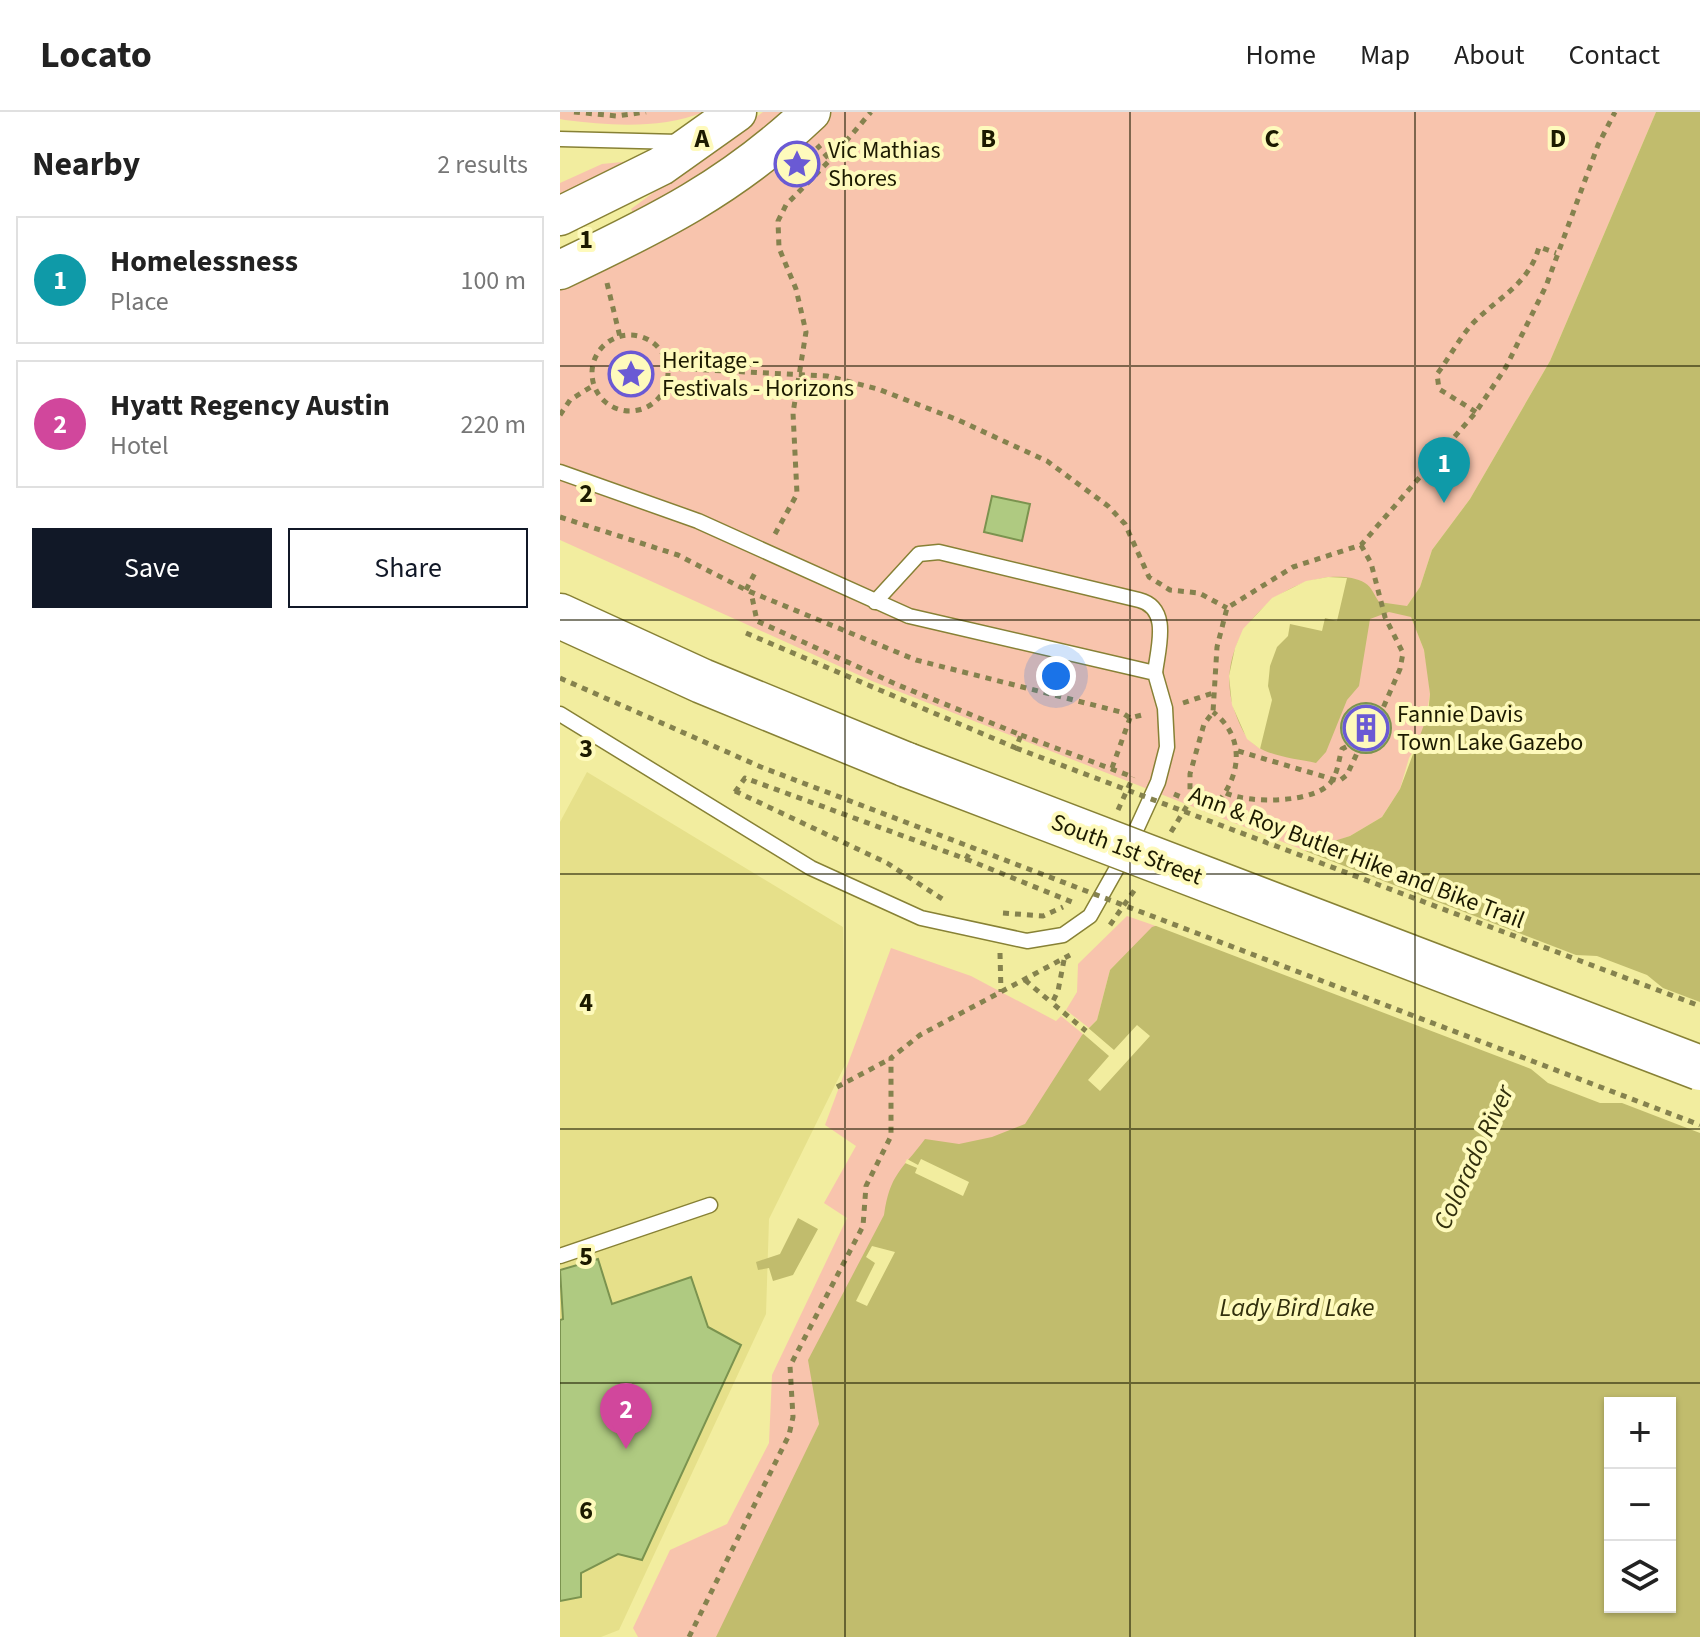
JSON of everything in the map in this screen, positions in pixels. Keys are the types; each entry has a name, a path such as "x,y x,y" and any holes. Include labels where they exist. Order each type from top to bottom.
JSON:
{"main road":[{"name":"South 1st Street","path":"560,616 702,681 907,765 1700,1068"}],"street":[{"path":"560,216 661,166 699,142 737,112"},
{"path":"560,270 713,192 811,125"}],"lane":[{"path":"560,139 630,143 699,142"},
{"path":"560,472 698,521 909,616 1155,673"},
{"path":"560,714 722,810 811,868 921,918 1027,941 1063,935 1090,916 1109,885 1158,782 1168,729 1155,673 1159,616 1148,602 939,552 919,554 875,602"},
{"path":"560,1256 710,1205"}],"path":[{"path":"574,112 617,116 646,112"},
{"path":"775,535 797,494 793,425 806,332 796,289 779,248 778,221 786,205 871,112"},
{"path":"811,125 830,160"},
{"path":"1476,412 1439,389 1436,381 1481,312 1512,292 1531,267 1539,247 1556,253"},
{"path":"599,251 620,337"},
{"path":"620,337 643,338 653,343 663,355 667,368 661,395 636,411 616,408 605,402 594,385 595,359 601,349 620,337"},
{"path":"667,368 827,376 878,389 958,420 1047,461 1108,506 1125,524 1149,577 1170,590 1199,593 1227,608"},
{"path":"560,415 570,400 594,385"},
{"path":"560,517 678,555 749,591 916,660 1121,712 1130,718 1147,714"},
{"path":"1361,545 1371,563 1385,617 1403,653 1400,669 1383,708"},
{"path":"759,565 749,591 757,621 898,685 1134,778 1111,825"},
{"name":"Ann & Roy Butler Hike and Bike Trail","path":"746,633 1016,748 1700,1006"},
{"path":"560,678 761,767 1700,1125"},
{"path":"1188,701 1216,692"},
{"path":"1165,790 1190,801 1216,804 1226,793 1238,751 1234,734 1213,712"},
{"path":"1112,768 1130,718"},
{"path":"1016,748 1021,735"},
{"path":"1333,781 1342,749 1348,746"},
{"path":"1238,751 1333,781"},
{"path":"1226,793 1241,800 1259,802 1306,796 1347,775 1358,751"},
{"path":"722,810 745,778 966,859 1072,902"},
{"path":"735,791 887,863 956,907"},
{"path":"966,859 973,847"},
{"path":"990,911 1043,916 1072,902 1085,882"},
{"path":"1054,1005 1064,959"},
{"path":"999,961 1001,992"},
{"path":"1024,980 1086,1031"},
{"path":"837,1087 891,1058"}],"shaded area":[{"path":"560,112 704,112 671,121 636,125 565,120 560,119"},
{"path":"763,112 786,112 748,147 635,216 631,209"},
{"path":"828,112 1656,112 1550,361 1470,499 1432,550 1420,587 1407,606 1424,650 1430,694 1423,734 1409,758 1400,789 1382,817 1350,836 1306,851 872,681 560,540 560,283"},
{"path":"632,161 560,198 560,183 602,164"},
{"path":"587,772 843,927 846,1063 769,1219 766,1314 619,1630 601,1637 560,1637 560,822"},
{"path":"1127,916 1156,926 1110,970 1097,1020 1089,1028 1066,1010 1077,992 1078,964"},
{"path":"891,948 971,976 1056,1021 1061,1016 1083,1034 1053,1081 1029,1137 815,1396 819,1424 723,1637 638,1637 633,1628 670,1550 727,1524 769,1443 772,1375 847,1218 824,1203 856,1146 825,1125"}],"water":[{"name":"Lady Bird Lake","path":"1656,112 1700,112 1700,1637 716,1637 819,1424 808,1360 884,1215 893,1181 903,1166 925,1139 959,1144 992,1137 1025,1124 1082,1035 1097,1020 1110,970 1152,927 1173,920 1249,877 1318,846 1350,836 1382,817 1400,789 1428,714 1430,694 1424,650 1411,617 1389,612 1370,619 1359,686 1347,700 1326,752 1316,763 1258,747 1241,727 1230,689 1230,666 1248,626 1262,608 1280,594 1323,578 1344,577 1360,581 1369,587 1379,602 1407,606 1420,587 1432,550 1470,499 1550,361"},
{"path":"798,1218 818,1229 793,1275 773,1281 769,1268 758,1270 756,1262 780,1254"}],"pier":[{"path":"1347,578 1337,621 1325,618 1322,631 1290,624 1288,636 1277,647 1270,666 1268,686 1272,700 1260,749 1247,739 1232,705 1229,676 1235,648 1243,629 1272,598 1306,581"},
{"path":"1300,849 1576,955 1597,956 1647,975 1663,988 1700,1002 1700,1133 1622,1103 1600,1103 1548,1083 1531,1069 1151,924"},
{"path":"1137,1025 1150,1036 1100,1091 1088,1080 1109,1056 1080,1031 1086,1026 1114,1050"},
{"path":"907,1159 918,1165 921,1159 969,1182 963,1196 915,1173 917,1168 905,1163"},
{"path":"872,1246 895,1252 867,1306 856,1301 875,1263 866,1257"}],"building":[{"path":"992,496 1030,504 1022,541 984,532"},
{"name":"Fannie Davis Town Lake Gazebo","path":"1366,703 1384,710 1391,728 1384,746 1366,753 1348,746 1341,728 1348,710"},
{"path":"598,1259 612,1304 691,1277 708,1327 741,1345 642,1560 618,1554 581,1573 581,1597 560,1601 560,1320 563,1319 560,1270"}],"place":[{"name":"Vic Mathias Shores","path":"797,164"},
{"name":"Heritage - Festivals - Horizons","path":"631,374"},
{"name":"Homelessness","path":"1444,503"},
{"name":"Fannie Davis Town Lake Gazebo","path":"1366,728"},
{"name":"Hyatt Regency Austin","path":"626,1449"}],"water label":[{"name":"Colorado River","path":"1473,1157"}]}
